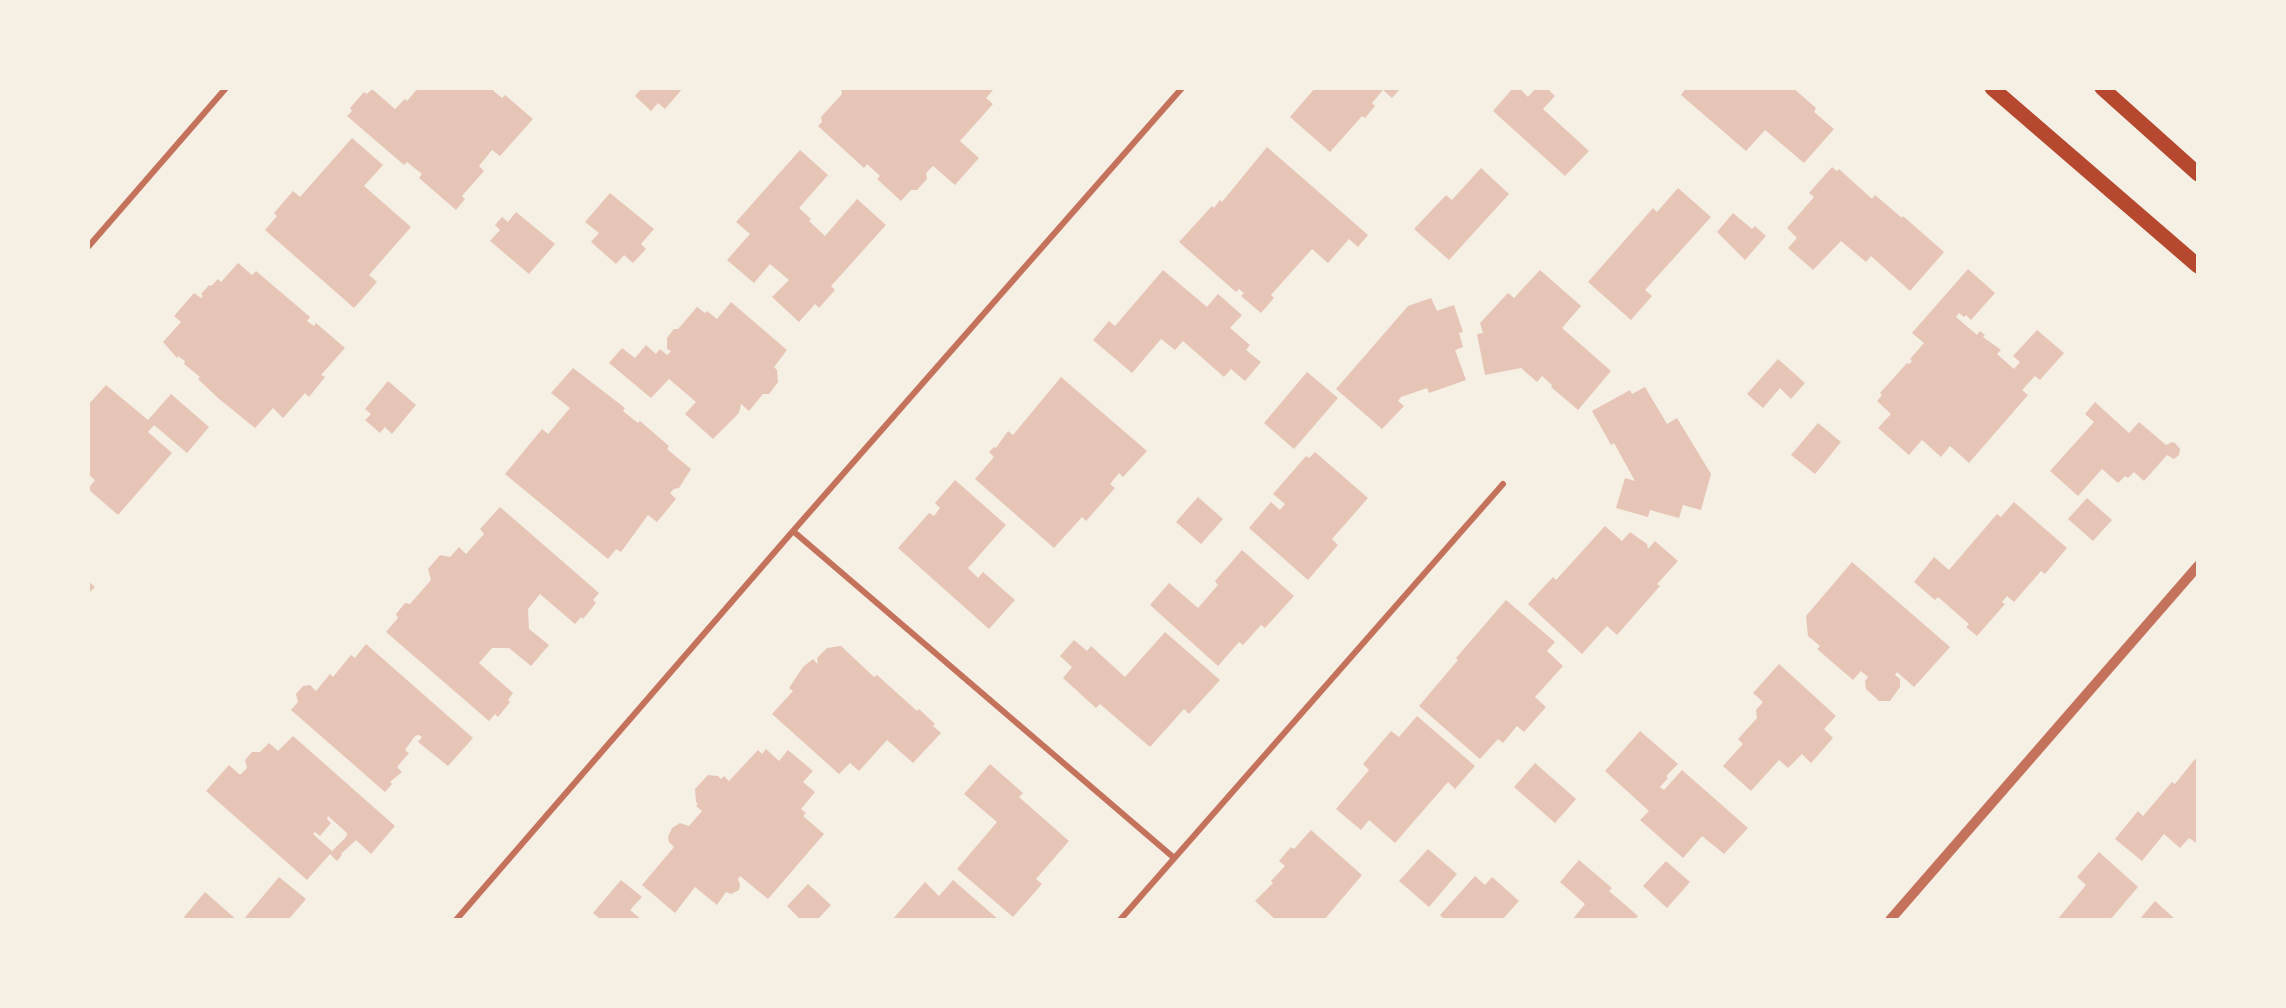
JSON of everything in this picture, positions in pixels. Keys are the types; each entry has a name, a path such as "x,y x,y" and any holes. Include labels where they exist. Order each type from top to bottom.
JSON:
{"main road":[{"path":"1992,88 2198,266"},
{"path":"2102,88 2198,174"}],"street":[{"path":"88,247 226,88"},
{"path":"456,920 792,531 1182,88"},
{"path":"1120,920 1503,484"},
{"path":"792,531 1173,857"},
{"path":"1890,920 2198,566"}],"building":[{"path":"418,88 490,88 502,98 505,95 533,119 500,156 492,150 479,166 484,171 462,196 465,199 456,210 419,178 422,174 407,162 404,165 347,116 352,111 350,108 364,92 367,94 372,89 395,109 405,99 407,101"},
{"path":"642,88 683,88 665,109 658,103 651,111 635,96"},
{"path":"841,88 992,88 993,90 986,98 993,104 960,141 979,158 955,185 933,166 926,173 927,179 917,190 911,190 901,201 877,179 880,176 867,164 864,168 818,126 822,122 821,117 842,94"},
{"path":"1315,88 1401,88 1392,98 1383,90 1372,103 1375,106 1365,118 1362,116 1330,152 1290,117"},
{"path":"1513,88 1519,88 1528,97 1536,88 1547,88 1555,96 1543,109 1589,151 1565,176 1493,111"},
{"path":"1686,88 1731,88 1734,90 1735,88 1793,88 1816,108 1814,112 1834,129 1804,163 1765,130 1746,151 1681,95"},
{"path":"352,138 383,165 364,186 411,227 369,275 377,282 354,308 265,230 277,216 274,213 293,191 300,197"},
{"path":"1267,147 1368,235 1358,247 1349,239 1328,263 1312,249 1271,295 1274,298 1261,313 1241,296 1244,293 1239,289 1236,292 1179,242 1212,206 1214,208 1220,200 1222,202"},
{"path":"800,150 828,175 799,208 825,236 857,199 886,225 831,286 835,290 819,308 815,304 799,322 772,297 789,280 770,264 754,283 727,260 750,234 736,222"},
{"path":"1832,167 1837,171 1839,169 1872,199 1875,195 1902,218 1903,216 1944,252 1910,291 1871,256 1866,262 1841,241 1813,270 1788,248 1797,238 1787,228 1814,197 1809,193"},
{"path":"1481,168 1509,194 1449,260 1414,229 1446,195 1452,200"},
{"path":"1678,188 1711,217 1645,290 1652,296 1631,320 1588,282 1653,208 1657,212"},
{"path":"610,193 654,229 641,244 646,249 633,263 624,255 616,264 591,242 599,233 585,222"},
{"path":"516,212 555,244 529,274 490,241 500,230 495,225 502,217 508,222"},
{"path":"1733,213 1752,229 1755,226 1766,236 1745,260 1717,232"},
{"path":"238,263 252,275 256,271 310,317 307,321 314,326 316,323 345,348 321,375 325,377 309,397 305,393 283,418 273,408 255,428 218,398 198,379 200,377 184,364 185,361 178,356 177,358 163,342 181,322 174,316 194,293 201,298 203,296 201,294 209,285 211,286 218,279 221,282"},
{"path":"1968,269 1995,293 1971,320 1959,313 1956,317 1977,335 1980,331 1985,335 1983,337 2001,350 1997,354 2014,369 2020,362 2013,356 2037,330 2064,353 2040,380 2035,376 2022,390 2028,395 1969,463 1950,446 1941,457 1922,440 1909,455 1878,428 1891,414 1877,401 1882,395 1880,393 1907,363 1912,361 1910,359 1924,343 1912,333"},
{"path":"1163,270 1207,307 1218,294 1242,315 1230,328 1250,345 1246,350 1261,362 1245,381 1231,369 1224,377 1183,341 1175,350 1161,339 1132,373 1093,340 1109,321 1115,326"},
{"path":"1540,270 1581,306 1562,328 1611,371 1578,410 1551,387 1552,385 1542,376 1537,382 1521,368 1485,375 1477,334 1483,333 1480,323 1508,293 1514,298"},
{"path":"1431,298 1437,311 1454,305 1463,332 1459,333 1463,347 1455,350 1466,380 1429,393 1427,388 1401,397 1398,401 1404,406 1382,429 1336,389 1408,306"},
{"path":"731,302 787,350 774,367 777,370 778,382 769,394 763,394 749,411 741,404 739,413 713,439 685,414 696,402 669,379 651,398 609,363 622,348 635,358 646,345 656,354 660,349 667,355 671,351 667,349 667,338 697,307 717,319"},
{"path":"1778,359 1805,383 1791,399 1780,388 1763,408 1747,394"},
{"path":"573,368 625,408 623,411 638,423 640,421 669,446 667,449 691,469 679,488 670,493 676,499 657,522 648,515 621,552 616,549 608,559 505,474 542,429 548,434 570,408 551,393"},
{"path":"1307,372 1338,398 1294,449 1264,423"},
{"path":"1061,377 1147,451 1123,477 1119,473 1110,484 1115,488 1086,521 1082,517 1054,548 975,479 994,457 989,452 994,447 996,448 1008,431 1013,435"},
{"path":"388,381 416,405 392,434 385,427 380,433 365,420 371,414 365,409"},
{"path":"106,385 148,420 171,394 209,427 187,453 154,425 148,432 172,453 118,515 88,489 95,480 88,474 88,405"},
{"path":"1645,387 1667,424 1677,418 1711,474 1701,510 1683,505 1679,518 1650,510 1648,517 1616,508 1625,478 1635,481 1614,443 1611,445 1592,411 1630,390 1632,394"},
{"path":"2095,402 2129,433 2139,422 2166,445 2175,443 2180,449 2179,455 2174,459 2167,455 2144,481 2134,472 2128,478 2125,476 2118,483 2102,469 2078,496 2050,471 2094,422 2085,414"},
{"path":"1818,423 1841,442 1815,474 1791,455"},
{"path":"1315,452 1368,498 1332,539 1338,545 1308,580 1249,528 1271,502 1280,510 1285,504 1273,494 1306,456 1309,458"},
{"path":"955,480 1006,525 968,568 978,578 983,572 1015,600 989,629 898,548 929,513 934,516 940,508 935,503"},
{"path":"1198,497 1223,519 1201,544 1176,522"},
{"path":"2087,498 2112,520 2093,541 2068,519"},
{"path":"2014,502 2067,548 2045,574 2041,571 2014,602 2007,596 2002,602 2005,604 1977,636 1966,627 1969,624 1938,597 1935,600 1914,582 1934,557 1949,570 1997,514 2001,517"},
{"path":"500,507 599,593 593,600 596,603 583,619 581,617 575,624 540,594 528,609 529,629 549,645 531,666 509,648 492,648 479,663 513,693 508,700 510,702 498,717 495,714 489,721 386,632 398,618 396,614 405,603 410,604 431,580 428,569 440,555 450,557 459,547 466,554 484,534 480,529"},
{"path":"1605,526 1622,541 1630,532 1647,544 1648,549 1655,541 1678,561 1657,584 1660,586 1617,635 1607,626 1582,654 1528,604 1553,577 1556,580"},
{"path":"1242,550 1294,596 1265,628 1261,625 1243,645 1239,642 1218,666 1150,605 1169,583 1198,608 1218,585 1215,581"},
{"path":"1852,562 1950,647 1914,687 1897,672 1895,675 1900,679 1900,687 1890,701 1879,701 1866,689 1865,681 1868,677 1861,671 1853,680 1817,649 1820,646 1808,636 1806,616"},
{"path":"88,581 95,587 88,594"},
{"path":"1506,600 1555,642 1547,651 1563,666 1535,697 1546,707 1524,732 1517,726 1503,743 1498,739 1480,759 1419,706 1458,660 1456,658"},
{"path":"1165,632 1220,680 1189,714 1184,709 1150,747 1100,704 1096,708 1063,678 1072,667 1060,656 1074,640 1087,651 1091,646 1125,677"},
{"path":"366,644 473,738 448,766 418,742 422,737 415,736 405,750 409,753 397,767 402,772 390,782 392,784 385,792 291,710 298,702 296,694 303,686 310,685 316,691 330,674 333,677 351,655 355,658"},
{"path":"841,646 874,677 877,675 917,711 919,709 941,733 913,763 887,740 859,771 850,763 839,774 772,714 793,691 789,688 803,667 813,659 818,664 817,658 827,648"},
{"path":"1779,664 1836,716 1824,729 1833,738 1811,763 1802,754 1788,768 1779,760 1751,791 1723,766 1743,744 1738,739 1757,718 1756,710 1763,702 1753,693"},
{"path":"1417,716 1475,766 1455,789 1448,782 1395,843 1369,820 1361,830 1336,809 1369,770 1363,764 1391,731 1399,737"},
{"path":"1640,731 1678,764 1666,776 1668,778 1660,787 1664,790 1682,770 1748,828 1724,854 1702,836 1683,858 1640,820 1649,811 1605,771"},
{"path":"293,736 395,826 371,854 356,840 337,861 330,854 307,880 206,791 229,765 240,775 247,768 245,760 252,752 260,752 269,743 278,751","holes":["328,816 347,833 332,851 313,834 315,832 320,836 331,823 327,819"]},
{"path":"766,749 779,761 788,750 813,771 803,782 815,792 801,809 806,813 803,816 824,834 768,899 740,876 739,890 731,894 726,892 717,905 695,887 675,913 642,885 674,847 668,837 672,828 680,823 689,826 702,811 696,806 698,804 695,789 708,775 718,776 721,779 724,776 729,781 758,750 762,754"},
{"path":"2195,759 2198,761 2198,844 2189,838 2180,848 2164,834 2142,861 2115,839 2138,811 2143,816 2172,782 2175,784"},
{"path":"1535,763 1576,799 1555,823 1514,787"},
{"path":"990,764 1023,793 1019,797 1069,841 1036,879 1042,884 1013,917 957,869 997,822 964,794"},
{"path":"1311,830 1362,875 1324,920 1276,920 1255,901 1273,883 1271,881 1285,866 1279,861 1291,847 1294,849"},
{"path":"1428,849 1457,874 1429,907 1399,881"},
{"path":"2099,852 2138,887 2110,920 2057,920 2086,885 2077,877"},
{"path":"1579,860 1612,888 1609,891 1638,916 1635,920 1572,920 1585,904 1560,882"},
{"path":"1666,861 1690,882 1667,908 1643,886"},
{"path":"1475,876 1485,885 1492,877 1519,901 1502,920 1445,920 1440,915"},
{"path":"279,877 306,899 288,920 243,920"},
{"path":"621,880 642,897 630,910 642,920 597,920 599,918 593,913"},
{"path":"953,880 999,920 892,920 925,882 939,896"},
{"path":"808,884 831,905 817,920 801,920 787,906"},
{"path":"205,892 237,920 186,920 184,917"},
{"path":"2155,901 2176,920 2139,920"}]}
